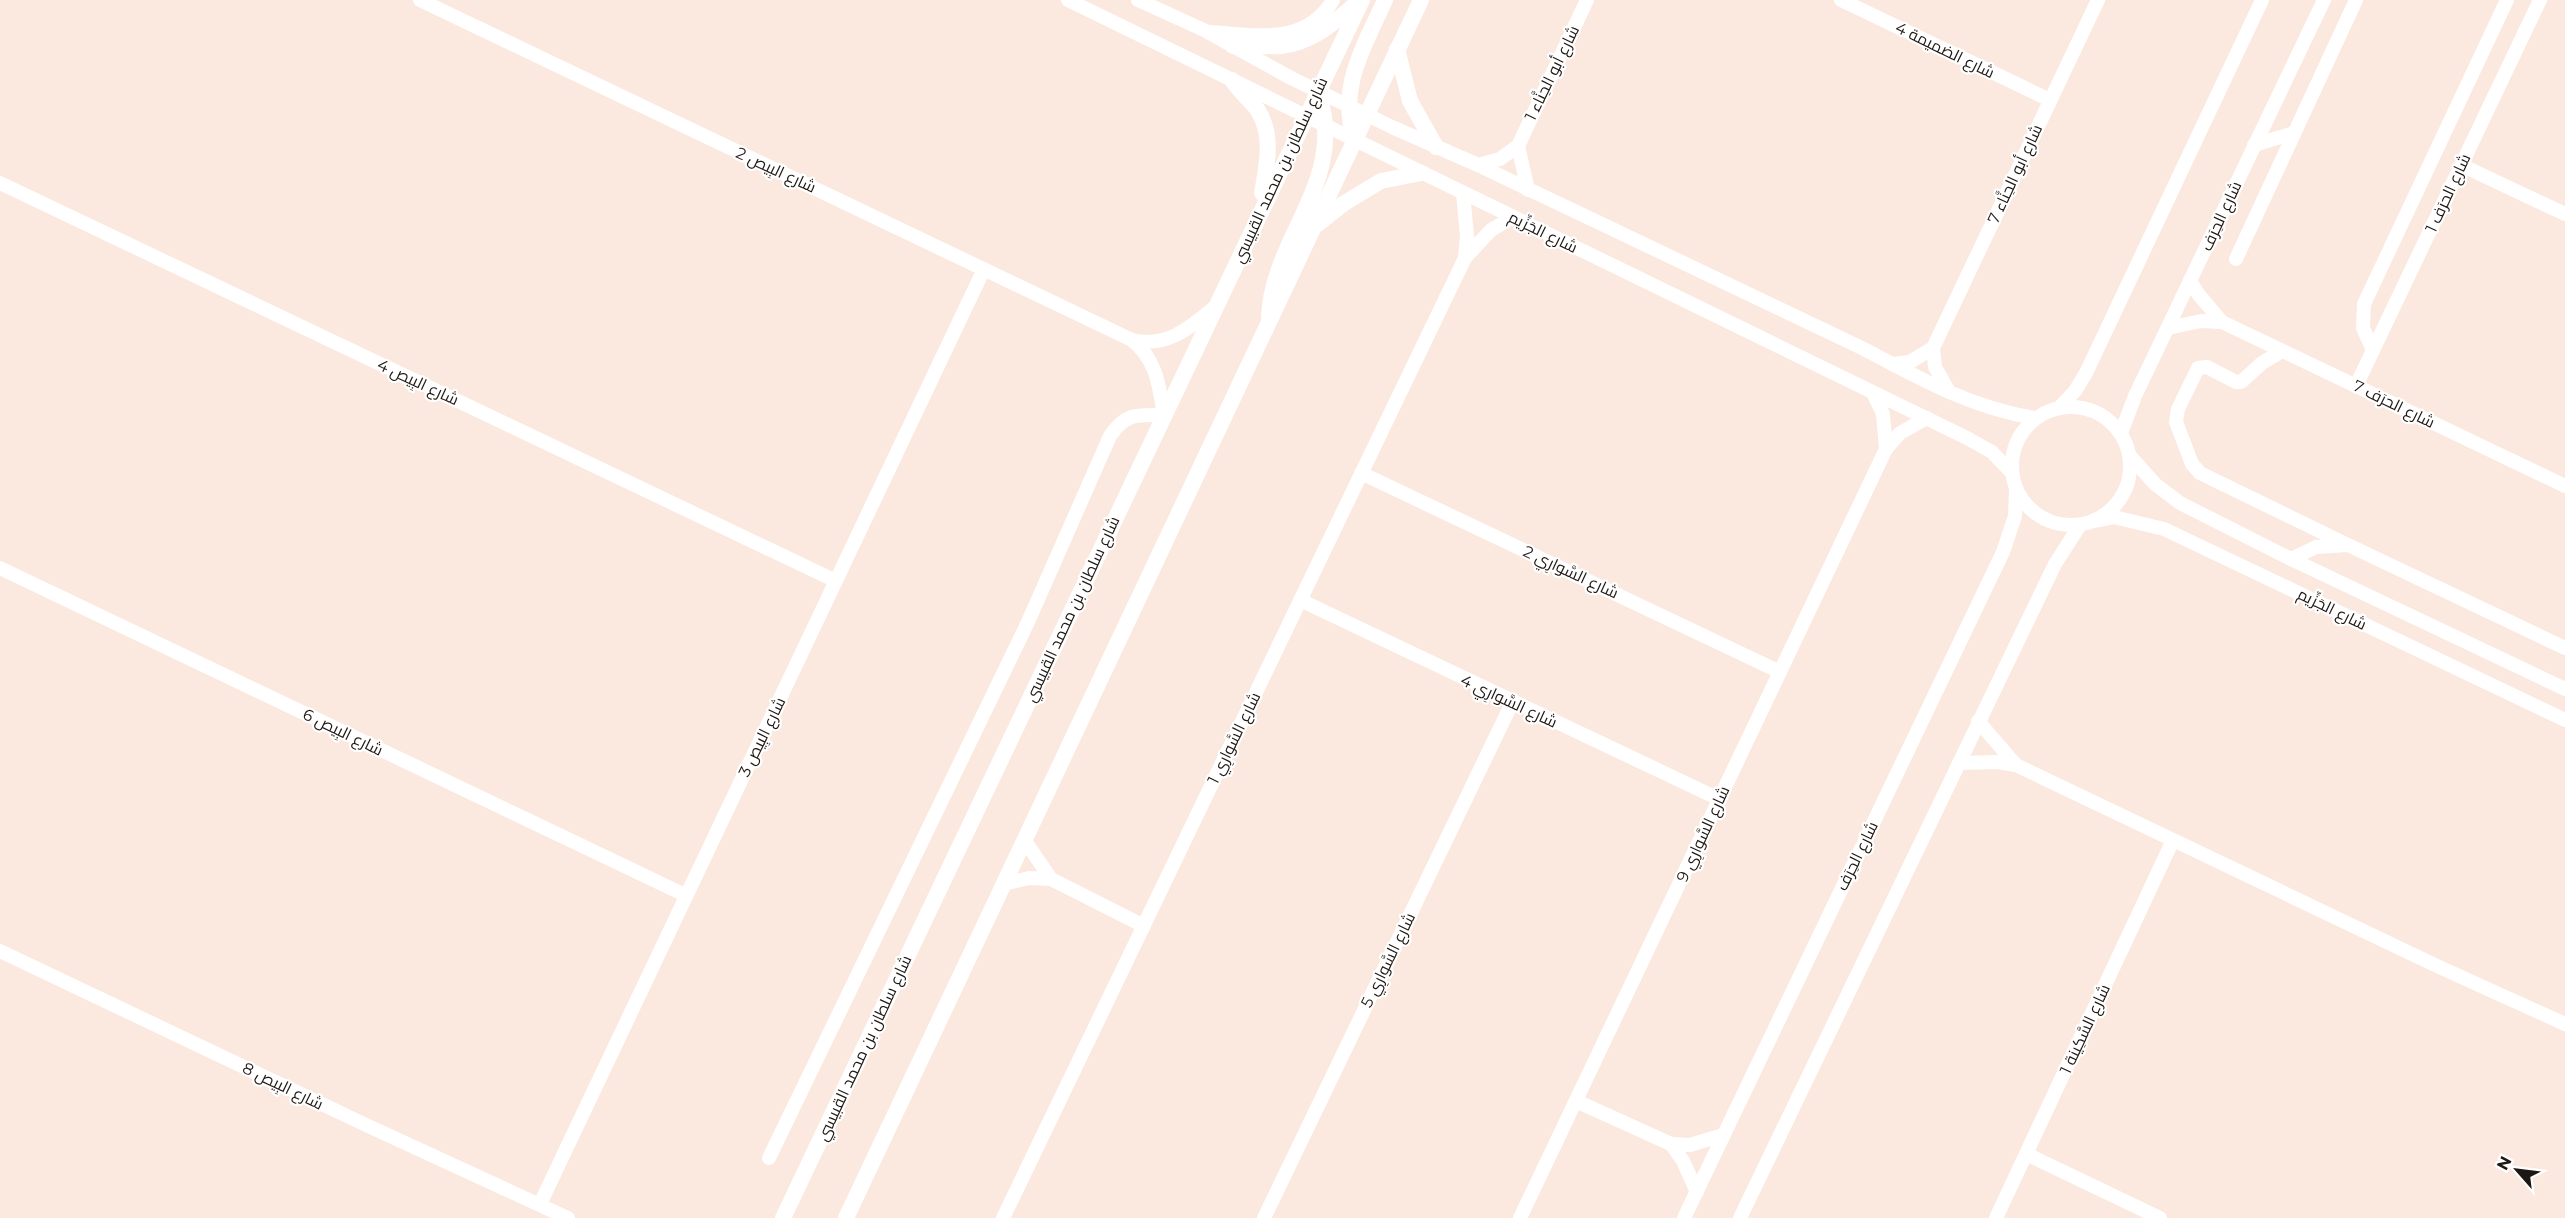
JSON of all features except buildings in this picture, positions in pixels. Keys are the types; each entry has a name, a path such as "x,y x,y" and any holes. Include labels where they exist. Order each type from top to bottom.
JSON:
{"main road":[{"path":"1233,46 1280,46 1300,42 1331,25 1362,0"},
{"name":"شارع سلطان بن محمد القبيسي","path":"783,1218 1304,117 1362,0"},
{"path":"1355,140 1348,119 1350,83 1385,0"},
{"path":"846,1218 1269,324 1365,114 1421,0"},
{"path":"1397,49 1405,87 1414,111 1436,147"},
{"path":"1232,80 1255,106 1266,127 1268,160 1259,213"},
{"path":"1269,324 1269,293 1321,171 1326,146 1326,127 1317,91"},
{"path":"1315,226 1343,204 1381,181 1421,173"}],"street":[{"name":"شارع البِيص 2","path":"420,0 1132,340 1154,343 1174,337 1215,307"},
{"name":"شارع الجَزِّيم","path":"1068,0 1304,117 1927,418 1992,453 2011,472"},
{"name":"شارع الجَزِّيم","path":"1138,0 1206,31 1317,91 1478,165 1978,406 2035,418"},
{"path":"1206,31 1266,36 1292,33 1316,21 1333,0"},
{"name":"شارع أبو الحِنَّاء 1","path":"1518,146 1587,0"},
{"name":"شارع الضميمة 4","path":"1841,0 2050,100"},
{"name":"شارع أبو الحِنَّاء 7","path":"1933,348 2098,0"},
{"path":"2060,407 2075,391 2086,373 2262,0"},
{"name":"شارع الحِرَف","path":"2121,433 2190,281 2324,0"},
{"path":"2236,260 2356,0"},
{"path":"2373,350 2363,328 2364,304 2507,0"},
{"name":"شارع الحرَف 1","path":"2356,386 2540,0"},
{"path":"2254,145 2294,133"},
{"path":"1478,165 1500,159 1518,146 1528,190"},
{"path":"2461,165 2565,214"},
{"name":"شارع البِيص 4","path":"0,183 836,581"},
{"name":"شارع السَّوارِي 1","path":"1463,193 1467,236 1466,258"},
{"name":"شارع السَّوارِي 1","path":"1003,1218 1299,600 1466,258 1491,230 1513,217"},
{"name":"شارع البِيص 3","path":"540,1204 984,269"},
{"name":"شارع الحرَف 7","path":"2190,281 2222,322"},
{"name":"شارع الحرَف 7","path":"2168,328 2202,321 2222,322 2565,486"},
{"name":"شارع البِيص 2","path":"1132,340 1153,364 1164,415"},
{"path":"1892,364 1910,362 1933,348 1935,367 1949,392"},
{"path":"2282,351 2262,363 2241,382 2207,367 2198,368 2178,409 2176,422 2192,464 2200,473 2565,648"},
{"path":"1873,393 1883,414 1886,449"},
{"path":"1740,1218 2055,564 2087,523 2115,506 2128,483 2130,456 2121,433 2109,420 2094,411 2077,406 2060,407 2035,418 2016,442 2011,472 2016,490 2031,511 2042,519 2067,526 2087,523"},
{"path":"769,1158 1028,622 1110,436 1119,423 1133,416 1164,415"},
{"name":"شارع السَّوارِي 9","path":"1520,1218 1886,449 1899,433 1927,418"},
{"name":"شارع الجَزِّيم","path":"2130,456 2155,484 2180,503 2291,559 2565,689"},
{"name":"شارع السَّوارِي 2","path":"1361,473 1780,672"},
{"name":"شارع الحِرَف","path":"1684,1218 2003,552 2015,516 2016,490"},
{"name":"شارع الجَزِّيم","path":"2087,523 2114,517 2164,529 2565,720"},
{"path":"2307,551 2315,539 2316,529"},
{"path":"2291,559 2327,545 2348,545"},
{"name":"شارع البِيص 6","path":"0,568 686,896"},
{"name":"شارع السَّوارِي 4","path":"1299,600 1719,800"},
{"name":"شارع السَّوارِي 5","path":"1264,1218 1512,703"},
{"path":"1978,721 2016,765"},
{"path":"1959,763 1998,762 2016,765 2565,1024"},
{"name":"شارع السَّكِينة 1","path":"1996,1218 2174,840"},
{"path":"1024,841 1051,879"},
{"path":"1004,885 1029,878 1051,879 1144,926"},
{"name":"شارع البِيص 8","path":"0,951 568,1218"},
{"path":"1576,1101 1671,1144 1690,1145 1724,1136"},
{"path":"1671,1144 1683,1161 1697,1192"},
{"path":"2026,1154 2160,1218"}]}
